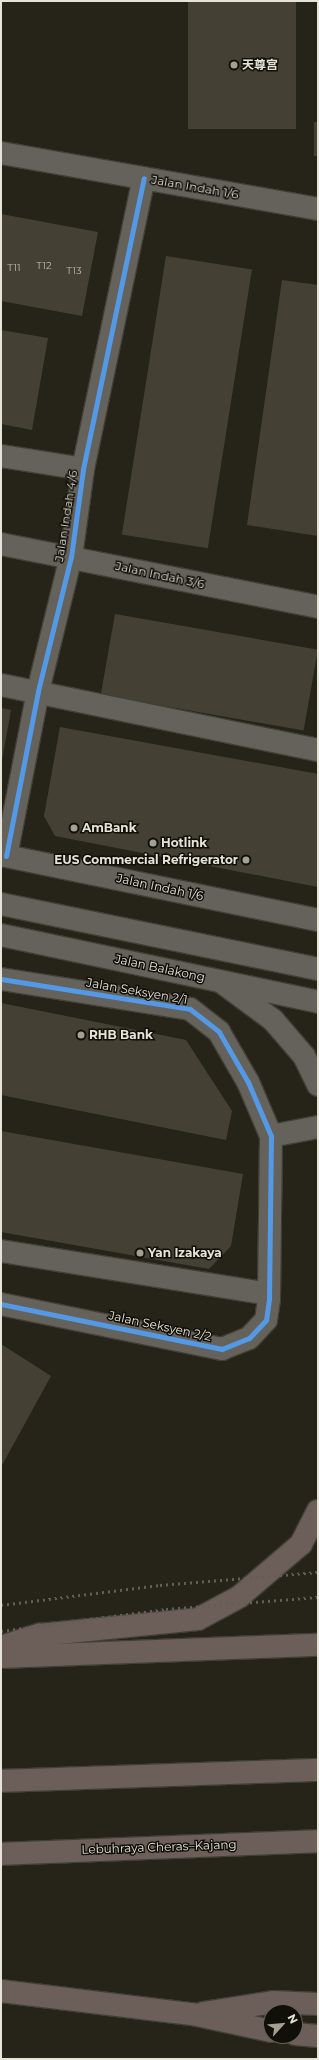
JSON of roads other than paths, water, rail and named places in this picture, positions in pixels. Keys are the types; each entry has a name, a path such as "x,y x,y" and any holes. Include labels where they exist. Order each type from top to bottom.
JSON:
{"highway":[{"path":"1,1647 39,1635 198,1619 239,1597 301,1544 318,1511"},
{"path":"1,1657 318,1645"},
{"path":"1,1781 318,1770"},
{"name":"Lebuhraya Cheras–Kajang","path":"1,1854 318,1841"},
{"path":"1,1991 192,2014 263,2029"},
{"path":"192,2014 273,2002 318,2004"},
{"path":"303,2035 318,2036"}],"street":[{"name":"Jalan Indah 1/6","path":"1,153 318,209"},
{"name":"Jalan Indah 4/6","path":"3,855 38,691 71,557 83,470 144,178"},
{"path":"1,456 83,470"},
{"name":"Jalan Indah 3/6","path":"1,544 318,607"},
{"path":"1,685 38,691 318,750"},
{"name":"Jalan Indah 1/6","path":"3,855 318,920"},
{"path":"1,904 318,969"},
{"name":"Jalan Balakong","path":"1,935 318,1002"},
{"name":"Jalan Seksyen 2/1","path":"1,979 190,1008 218,1032 248,1082 271,1136"},
{"path":"218,980 273,1020 304,1056 318,1085"},
{"path":"271,1136 318,1127"},
{"name":"Jalan Seksyen 2/2","path":"1,1304 222,1349 249,1338 266,1320 269,1294 271,1136"},
{"path":"1,1251 269,1294"}],"railway":[{"path":"1,1605 160,1585 318,1572"},
{"path":"1,1631 166,1609 318,1597"}],"place":[{"name":"天尊宫","path":"234,65"},
{"name":"AmBank","path":"74,828"},
{"name":"Hotlink","path":"153,843"},
{"name":"EUS Commercial Refrigerator","path":"246,860"},
{"name":"RHB Bank","path":"81,1035"},
{"name":"Yan Izakaya","path":"140,1253"}]}
